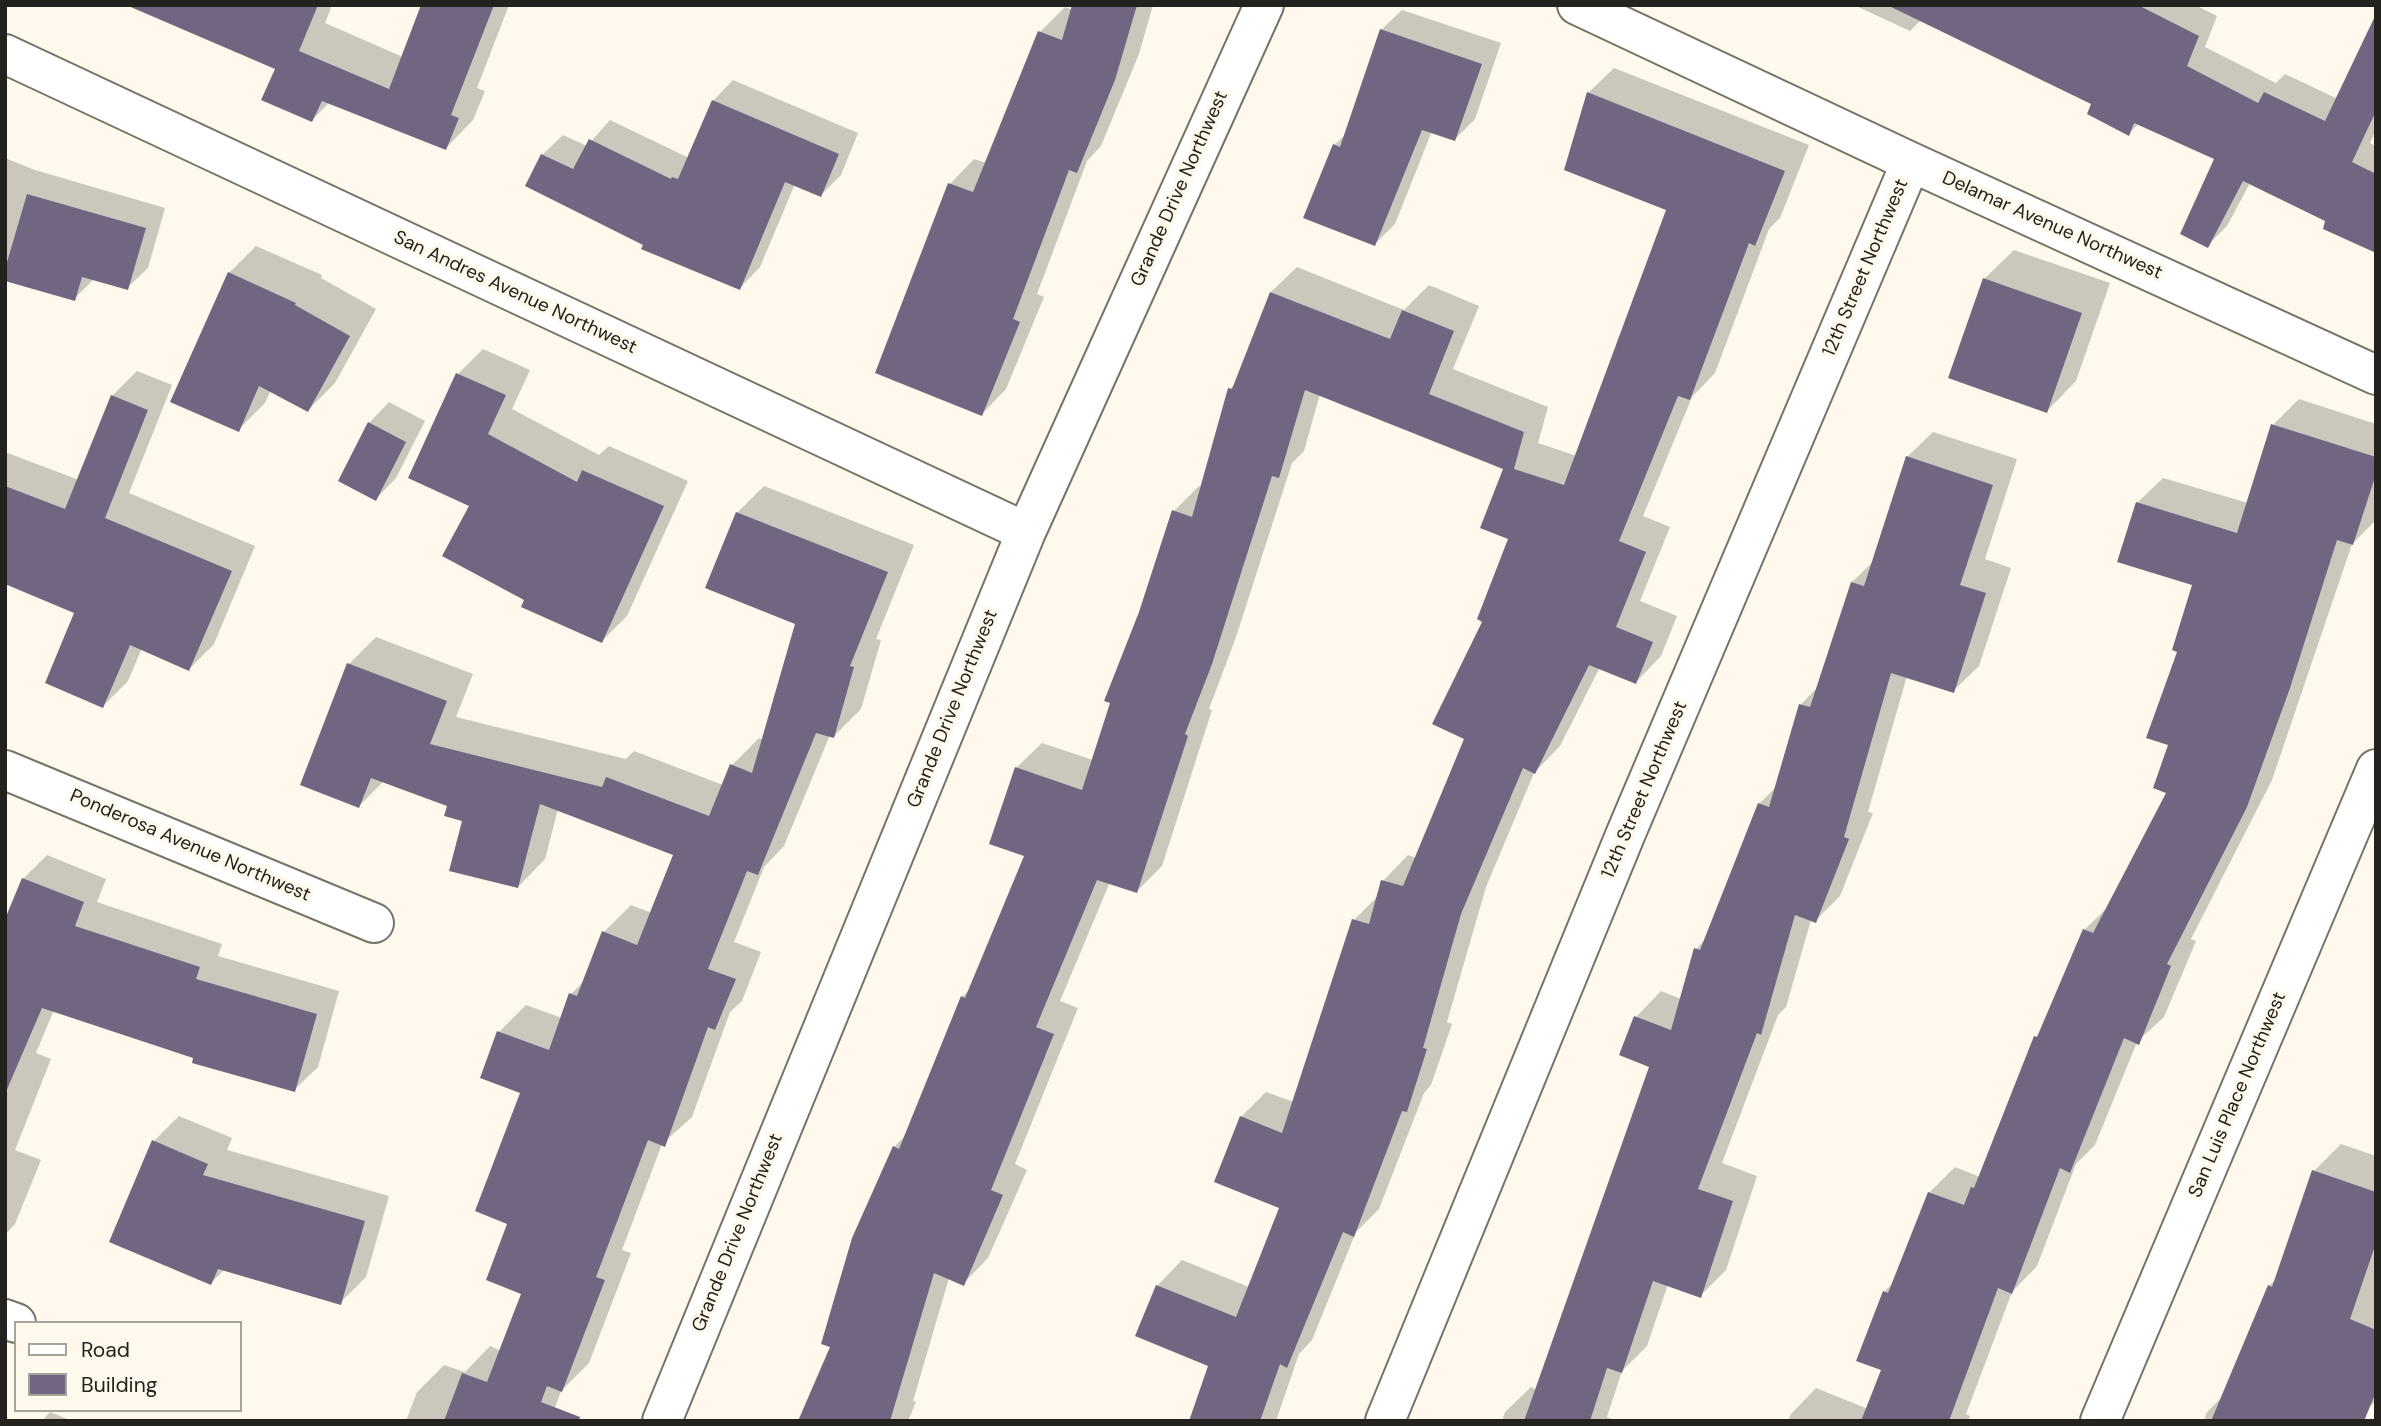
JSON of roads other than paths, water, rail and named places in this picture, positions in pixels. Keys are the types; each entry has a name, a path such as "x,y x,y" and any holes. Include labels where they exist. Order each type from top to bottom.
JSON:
{"street":[{"name":"Grande Drive Northwest","path":"662,1421 1026,532 1264,5"},
{"name":"Delamar Avenue Northwest","path":"1577,5 1910,162 2376,375"},
{"name":"San Andres Avenue Northwest","path":"5,54 1026,532"},
{"name":"12th Street Northwest","path":"1385,1421 1626,833 1910,162"},
{"name":"San Luis Place Northwest","path":"2100,1421 2376,769"},
{"name":"Ponderosa Avenue Northwest","path":"5,770 374,923"}]}
